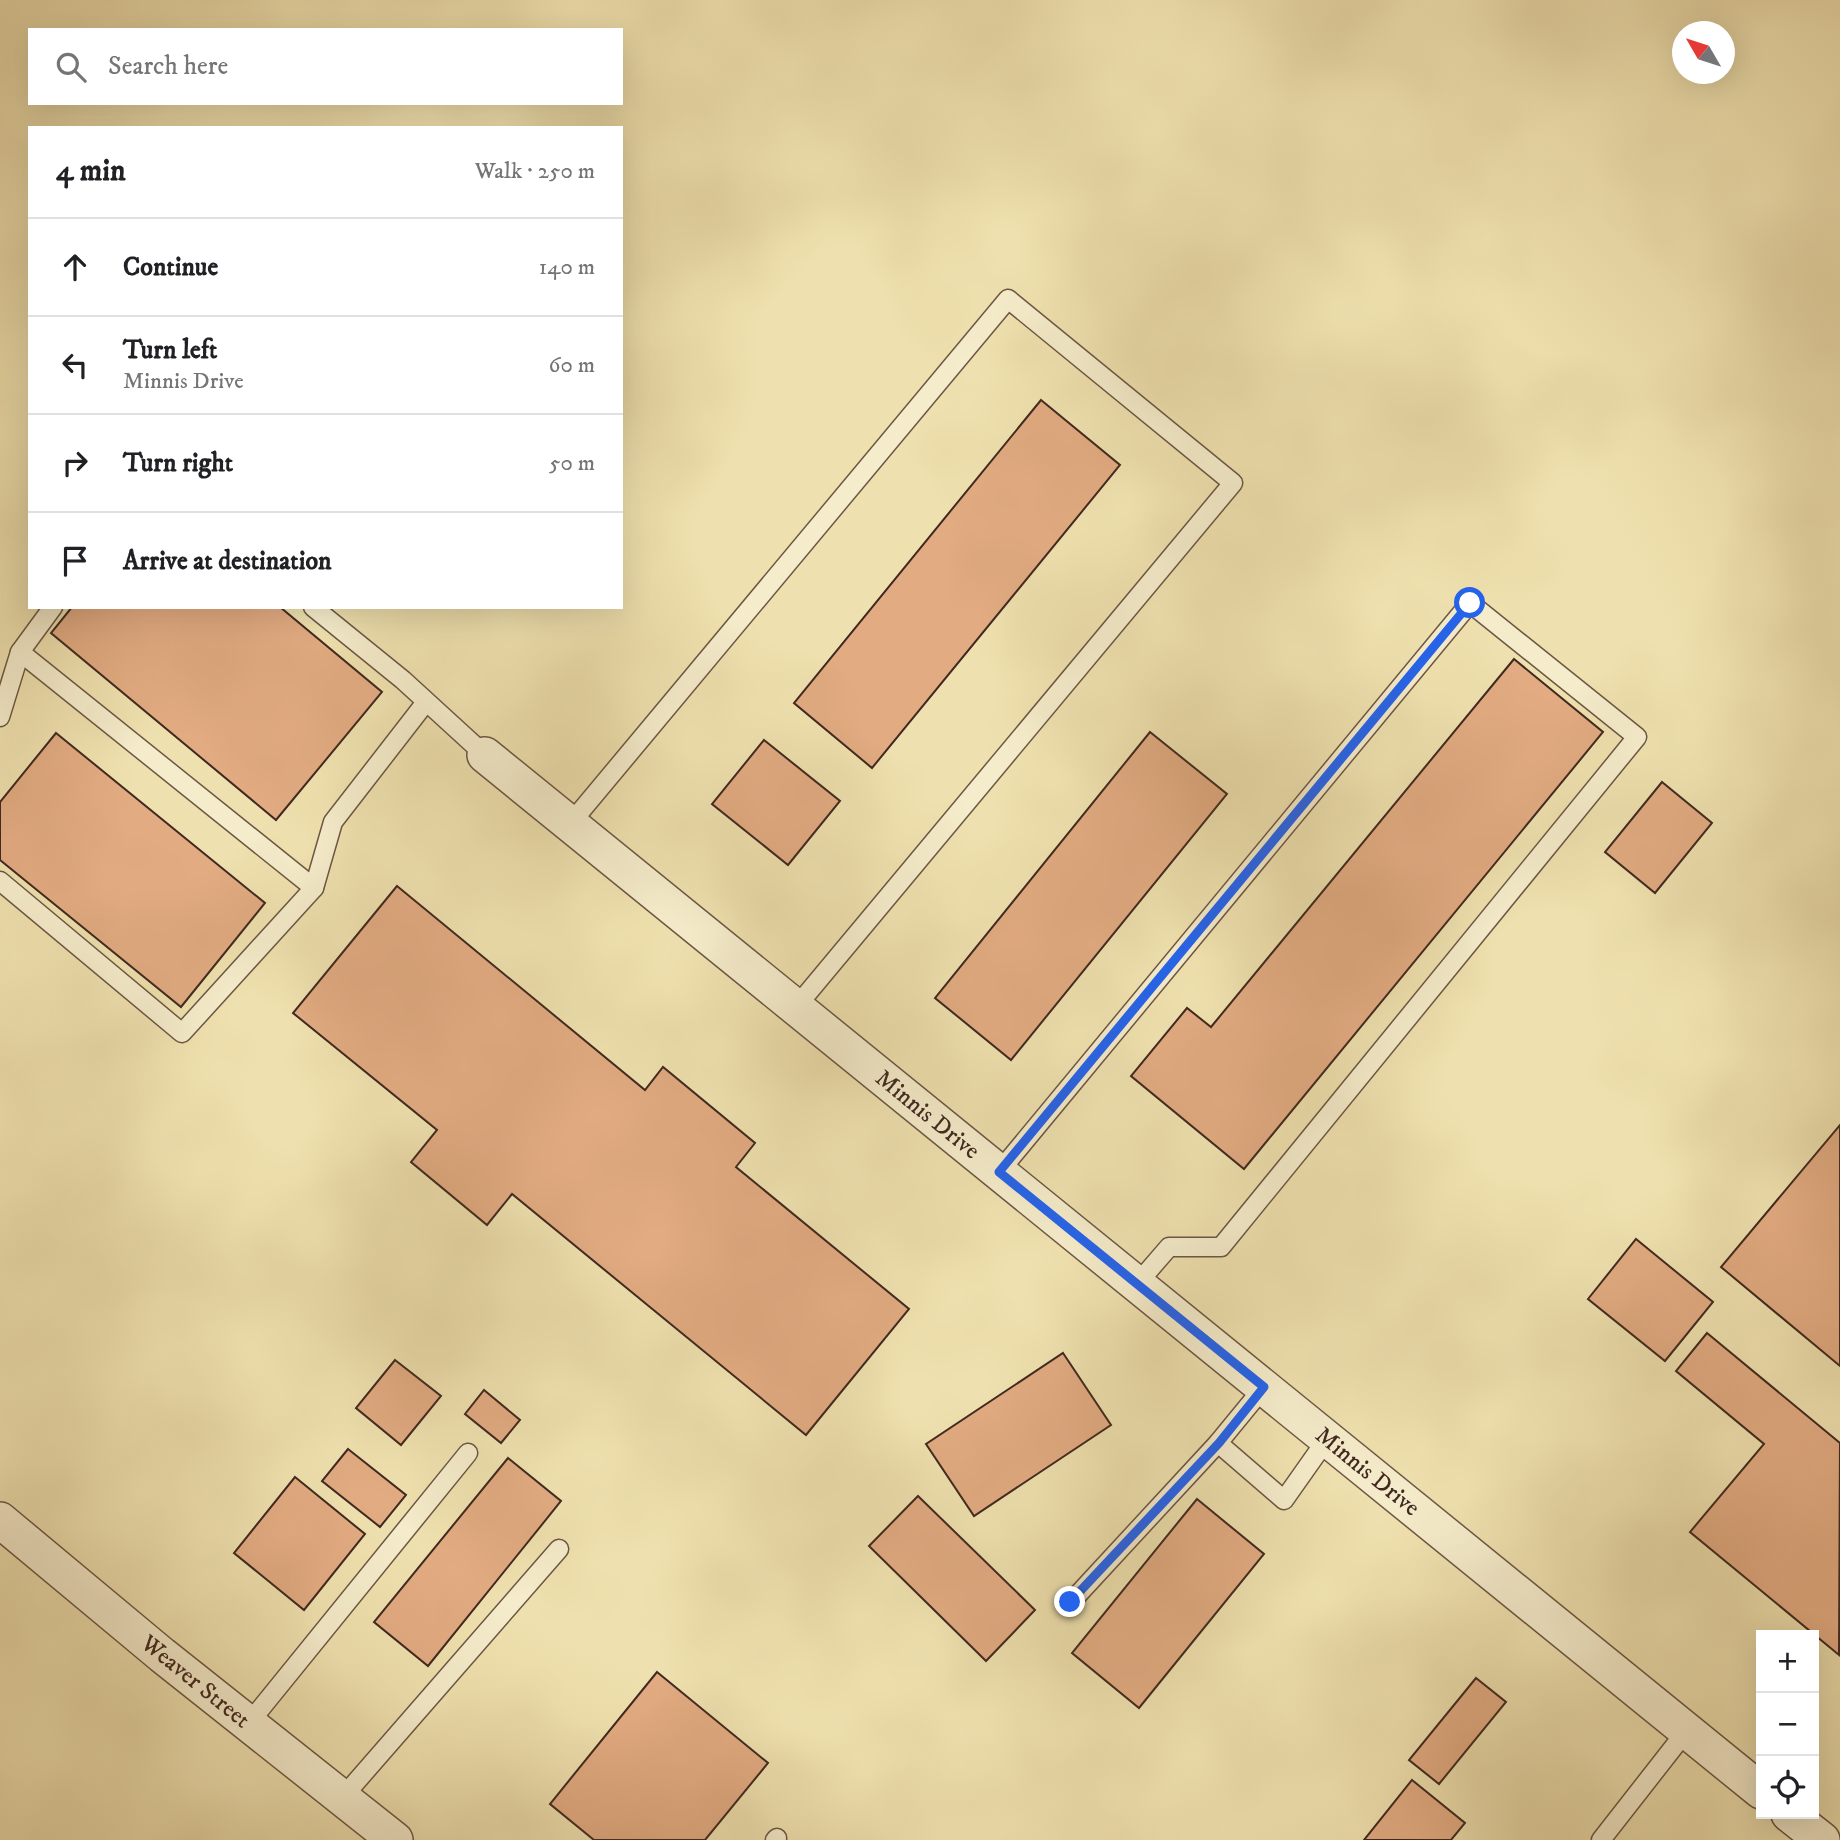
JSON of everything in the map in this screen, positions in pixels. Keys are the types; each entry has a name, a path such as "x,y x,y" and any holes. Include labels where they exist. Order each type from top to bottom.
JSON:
{"street":[{"name":"Minnis Drive","path":"485,755 1756,1787"},
{"name":"Weaver Street","path":"0,1520 395,1840"},
{"path":"1796,1819 1822,1840"}],"lane":[{"path":"570,824 1008,299 1233,483 796,1007"},
{"path":"999,1172 1470,603 1637,737 1221,1247 1169,1247 1137,1284"},
{"path":"0,717 20,652 52,609"},
{"path":"315,609 485,755"},
{"path":"20,652 314,888"},
{"path":"0,881 181,1034 314,888 333,822 426,702"},
{"path":"1070,1602 1219,1443 1264,1387"},
{"path":"1219,1443 1284,1500 1327,1438"},
{"path":"249,1723 468,1453"},
{"path":"342,1798 559,1549"},
{"path":"1601,1840 1687,1730"}],"building":[{"path":"1041,400 1120,465 872,768 794,703"},
{"path":"70,609 282,609 382,692 276,820 51,633"},
{"path":"1514,659 1603,732 1244,1169 1131,1076 1187,1008 1211,1027"},
{"path":"1150,732 1227,794 1011,1060 935,998"},
{"path":"56,733 265,903 181,1007 0,860 0,802"},
{"path":"764,740 840,801 788,865 712,804"},
{"path":"1662,782 1712,823 1655,893 1605,852"},
{"path":"397,886 645,1090 663,1067 755,1143 736,1167 909,1309 806,1435 512,1194 487,1225 411,1162 437,1130 293,1013"},
{"path":"1840,1125 1840,1366 1721,1267"},
{"path":"1636,1239 1713,1302 1665,1361 1588,1299"},
{"path":"1707,1333 1840,1443 1839,1655 1819,1638 1819,1630 1809,1630 1690,1532 1764,1444 1676,1371"},
{"path":"1063,1353 1111,1425 974,1516 926,1444"},
{"path":"395,1360 441,1396 401,1445 356,1408"},
{"path":"484,1390 520,1420 501,1443 465,1414"},
{"path":"348,1449 406,1495 380,1527 322,1481"},
{"path":"508,1458 561,1501 428,1666 374,1622"},
{"path":"295,1477 365,1534 304,1610 234,1553"},
{"path":"918,1496 1035,1610 986,1661 869,1546"},
{"path":"1197,1499 1264,1554 1139,1708 1072,1653"},
{"path":"657,1672 768,1763 705,1840 594,1840 550,1804"},
{"path":"1476,1678 1506,1702 1439,1784 1409,1760"},
{"path":"1412,1780 1465,1823 1451,1840 1364,1840"}],"route":[{"path":"1070,1602 1219,1443 1264,1387 999,1172 1470,603"}]}
